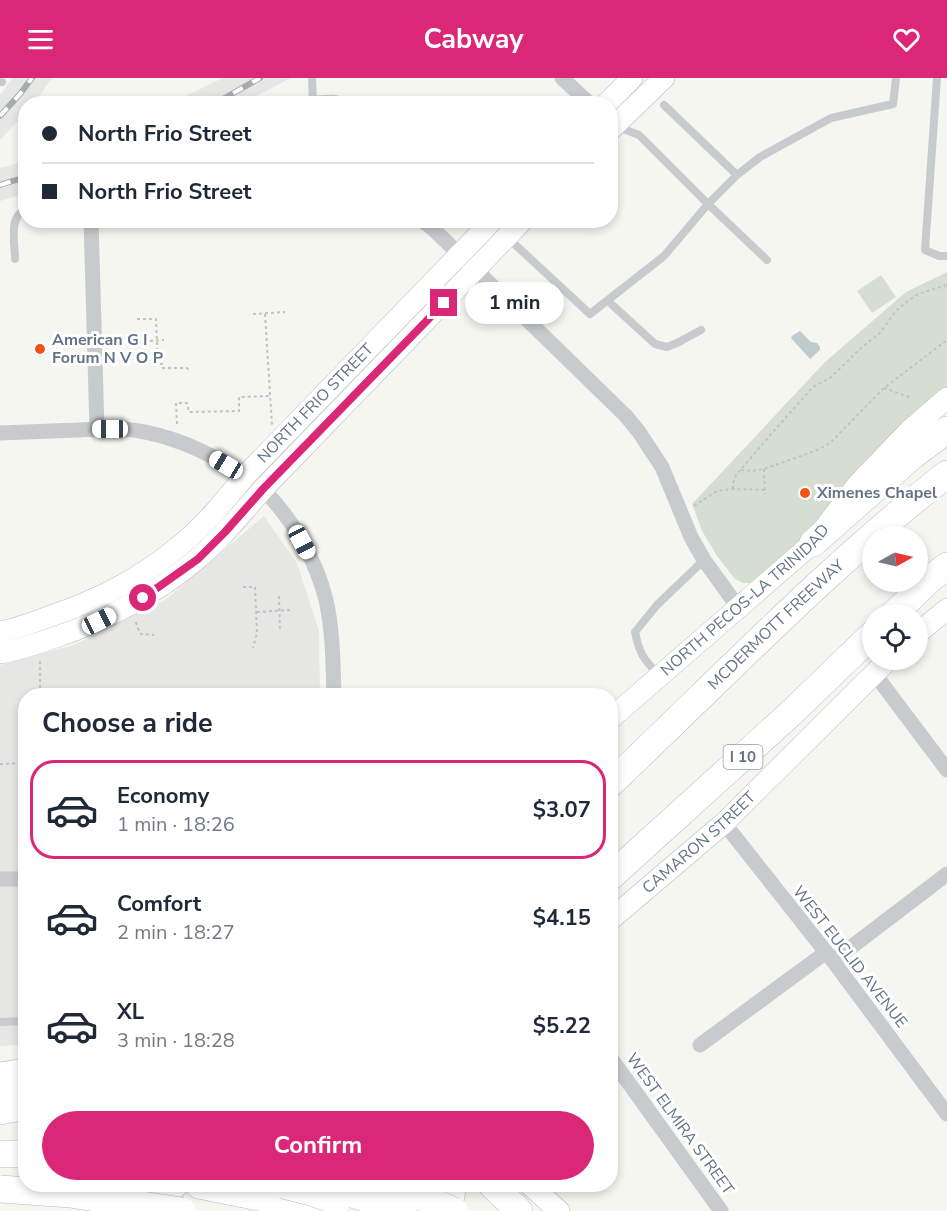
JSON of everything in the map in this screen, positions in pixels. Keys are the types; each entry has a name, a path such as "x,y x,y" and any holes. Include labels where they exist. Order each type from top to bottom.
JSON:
{"highway":[{"path":"813,543 912,456 947,430"},
{"name":"MCDERMOTT FREEWAY","path":"618,776 814,588 910,503 947,474"},
{"path":"904,604 947,566"},
{"name":"I 10","path":"618,870 790,714 862,645"},
{"path":"0,1087 18,1084"},
{"path":"0,1111 18,1108"},
{"path":"0,1154 18,1154"},
{"path":"0,1172 18,1172"},
{"path":"0,1189 18,1190"},
{"path":"41,1192 182,1211"},
{"path":"103,1211 159,1192"},
{"path":"234,1192 310,1211"},
{"path":"311,1192 364,1211"},
{"path":"345,1192 403,1211"},
{"path":"366,1192 371,1211"},
{"path":"410,1192 452,1211"},
{"path":"499,1192 519,1211"}],"main road":[{"path":"614,96 632,78"},
{"path":"618,120 664,78"},
{"name":"NORTH FRIO STREET","path":"0,632 27,625 91,602 142,574 184,543 245,476 485,228"},
{"name":"NORTH FRIO STREET","path":"0,653 33,645 99,621 154,592 198,559 515,228"},
{"name":"NORTH PECOS-LA TRINIDAD","path":"618,712 813,543 858,484 910,430 947,398"},
{"path":"928,625 947,609"},
{"name":"CAMARON STREET","path":"618,913 724,823 877,670"},
{"path":"0,1073 18,1070"},
{"path":"345,1192 346,1211"},
{"path":"452,1211 455,1192"},
{"path":"538,1192 559,1211"}],"street":[{"path":"562,78 581,96"},
{"path":"91,228 97,429"},
{"path":"432,228 626,416 639,432 662,467 691,537 704,560 738,607"},
{"path":"0,433 123,429 166,436 205,452 263,489 287,518 302,542 321,585 331,634 334,688"},
{"path":"884,670 947,770"},
{"name":"WEST EUCLID AVENUE","path":"724,823 829,957 947,1114"},
{"path":"700,1045 947,874"},
{"path":"0,879 18,879"},
{"name":"WEST ELMIRA STREET","path":"618,1068 721,1211"}],"lane":[{"path":"312,78 313,96"},
{"path":"507,237 590,314 664,256 708,204 737,175 760,158 831,118 893,104 896,78"},
{"path":"937,78 925,250 939,256 947,256"},
{"path":"664,105 737,175"},
{"path":"618,128 639,135 767,260"},
{"path":"15,259 14,223 18,214"},
{"path":"608,301 655,344 667,346 677,343 701,330"},
{"path":"660,676 638,649 635,632 657,605 704,560"},
{"path":"0,1022 18,1021"}],"path":[{"path":"733,489 736,475 813,387 830,378 880,333 905,303 918,294 947,285"},
{"path":"253,314 285,312"},
{"path":"265,314 271,423 276,433"},
{"path":"137,319 156,319 158,364 163,364 163,368 187,368 190,372"},
{"path":"138,342 164,340"},
{"path":"741,470 764,469 816,451 830,443 884,388 947,340"},
{"path":"884,388 909,397"},
{"path":"177,424 176,403 187,403 189,412 239,411 239,397 270,396"},
{"path":"764,469 765,494"},
{"path":"694,506 717,491 765,490"},
{"path":"243,587 255,587 257,633 253,648"},
{"path":"279,597 280,629"},
{"path":"257,612 290,610"},
{"path":"136,618 141,634 154,635"},
{"path":"40,657 40,688"},
{"path":"0,764 18,764"}],"shaded area":[{"path":"12,78 52,78 39,96 18,96 18,121 0,140 0,94"},
{"path":"223,78 291,78 256,96 186,96"},
{"path":"18,163 18,196 0,201 0,168"},
{"path":"947,272 947,391 788,553 757,580 743,583 735,579 717,556 702,531 692,504 825,362 906,292"},
{"path":"881,275 896,297 872,313 857,291"},
{"path":"800,331 820,347 820,350 810,359 791,338"},
{"path":"264,516 297,563 319,631 320,688 18,688 18,1045 0,1046 0,665 74,645 165,600"}],"railway":[{"path":"18,96 32,78"},
{"path":"228,96 260,78"},
{"path":"0,116 18,96"},
{"path":"0,185 18,179"}],"place":[{"name":"American G I Forum N V O P","path":"40,349"},
{"name":"Ximenes Chapel","path":"805,493"}],"route":[{"path":"143,598 198,559 444,303"}]}
